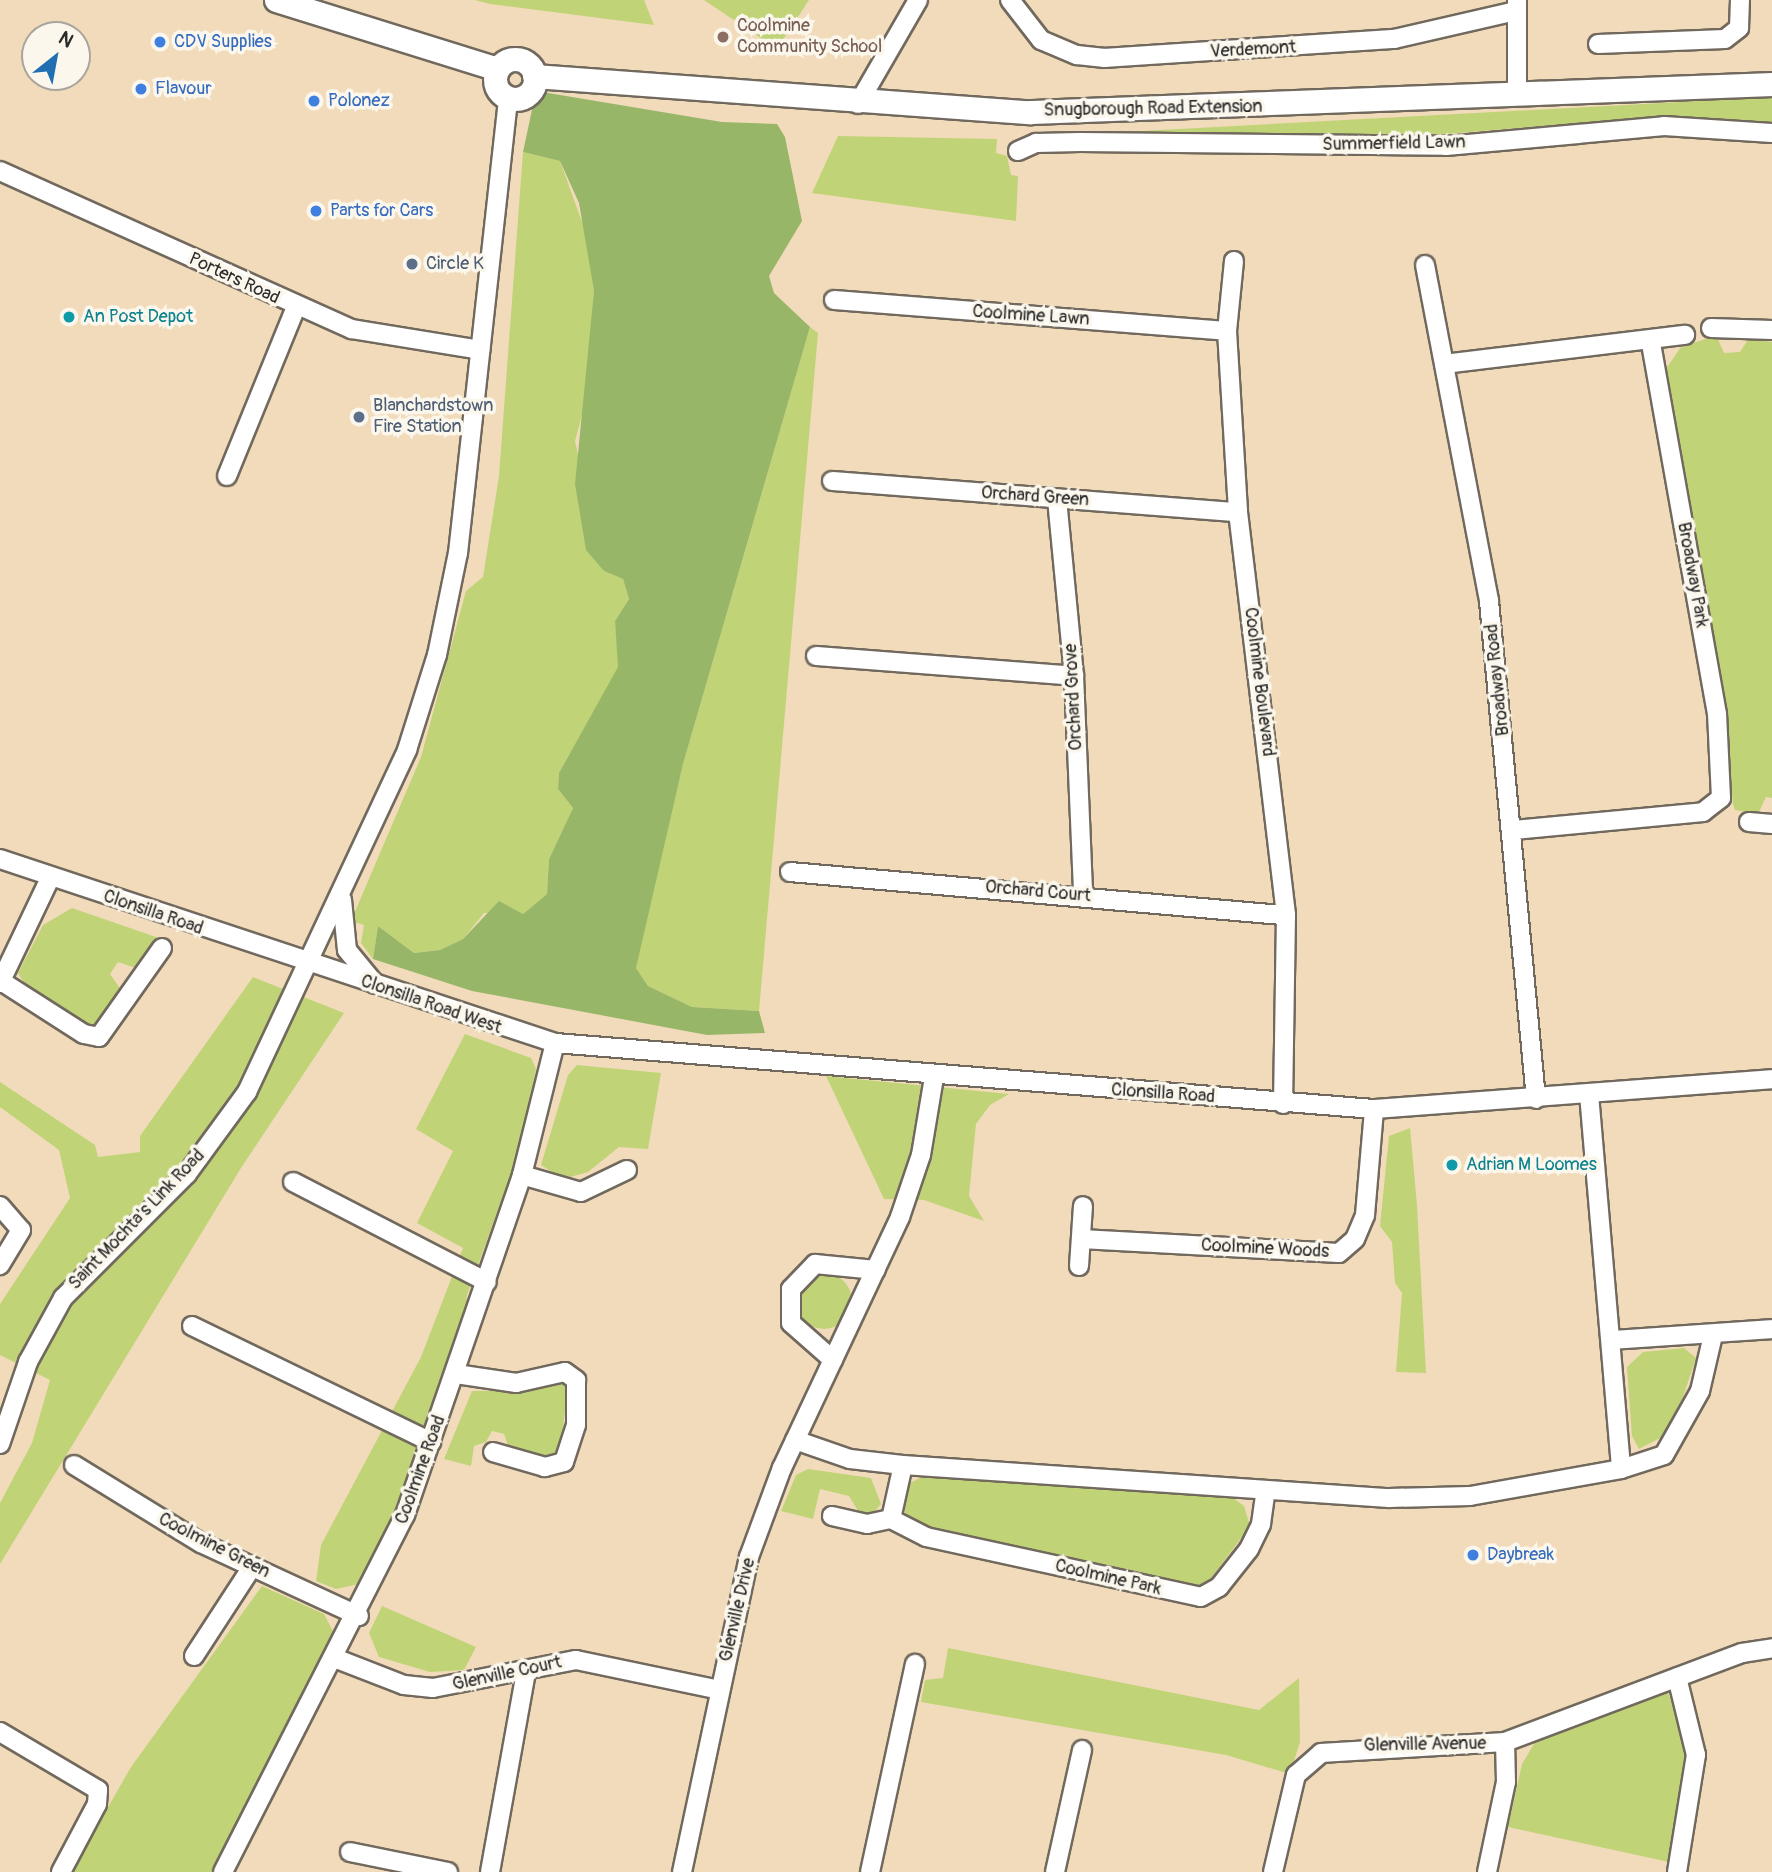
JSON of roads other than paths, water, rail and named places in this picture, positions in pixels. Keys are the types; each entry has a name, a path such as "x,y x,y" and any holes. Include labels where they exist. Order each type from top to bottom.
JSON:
{"main road":[{"path":"276,0 497,69 523,61 534,76 526,96 508,99 495,84 497,69"},
{"name":"Snugborough Road Extension","path":"534,76 858,104 1030,112 1772,84"}],"street":[{"path":"858,104 918,0"},
{"name":"Verdemont","path":"1010,0 1041,40 1077,55 1105,58 1370,42 1517,5 1517,95"},
{"path":"1598,44 1726,39 1739,28 1740,0"},
{"name":"Saint Mochta's Link Road","path":"0,1444 44,1326 87,1267 171,1191 226,1125 308,965 407,750 436,655 463,522 508,99"},
{"name":"Summerfield Lawn","path":"1018,151 1037,143 1115,142 1446,146 1664,126 1772,133"},
{"name":"Porters Road","path":"0,171 296,307 389,338 480,351"},
{"name":"Coolmine Boulevard","path":"1234,261 1227,331 1238,512 1286,915 1283,1104"},
{"name":"Broadway Road","path":"1425,265 1489,601 1514,830 1536,1099"},
{"name":"Coolmine Lawn","path":"834,300 1227,331"},
{"path":"227,476 296,307"},
{"path":"1711,328 1772,330"},
{"path":"1444,364 1651,343 1685,335"},
{"name":"Broadway Park","path":"1514,830 1716,807 1721,779 1717,714 1651,343"},
{"name":"Orchard Green","path":"832,481 1238,512"},
{"name":"Orchard Grove","path":"1057,499 1074,676 1083,895"},
{"path":"816,656 1074,676"},
{"path":"1749,822 1772,824"},
{"name":"Clonsilla Road","path":"0,859 308,965"},
{"name":"Orchard Court","path":"790,872 1083,895 1286,915"},
{"path":"50,878 1,982 84,1034 99,1037 162,948"},
{"path":"342,893 347,950 375,984"},
{"name":"Clonsilla Road West","path":"308,965 555,1043"},
{"name":"Clonsilla Road","path":"555,1043 934,1077 1374,1109 1536,1099 1772,1079"},
{"name":"Coolmine Road","path":"223,1872 359,1616 431,1441 522,1175 555,1043"},
{"name":"Glenville Drive","path":"682,1872 749,1557 795,1440 876,1270 915,1174 934,1077"},
{"path":"1589,1094 1621,1469"},
{"name":"Coolmine Woods","path":"1081,1239 1339,1253 1355,1239 1365,1215 1374,1109"},
{"path":"522,1175 581,1192 627,1170"},
{"path":"293,1182 487,1282"},
{"path":"0,1206 21,1230 0,1265"},
{"path":"1079,1266 1083,1206"},
{"path":"833,1360 791,1323 791,1289 815,1264 876,1270"},
{"path":"192,1326 431,1441"},
{"path":"1612,1340 1772,1329"},
{"path":"795,1440 850,1459 903,1465 1442,1500 1621,1469 1671,1449 1708,1373 1713,1335"},
{"path":"456,1374 516,1383 565,1372 576,1380 576,1425 564,1462 545,1467 493,1452"},
{"name":"Coolmine Green","path":"74,1465 169,1525 359,1616"},
{"path":"832,1516 867,1524 891,1519 903,1465"},
{"name":"Coolmine Park","path":"891,1519 926,1537 1201,1597 1219,1587 1249,1549 1266,1490"},
{"path":"194,1656 252,1567"},
{"name":"Glenville Avenue","path":"1273,1872 1296,1775 1321,1753 1506,1742 1677,1677 1772,1648"},
{"name":"Glenville Court","path":"337,1659 404,1685 442,1688 587,1661 720,1689"},
{"path":"870,1872 915,1664"},
{"path":"490,1872 526,1671"},
{"path":"1677,1677 1696,1755 1677,1872"},
{"path":"0,1732 98,1790 97,1804 61,1872"},
{"path":"1487,1872 1506,1782 1506,1742"},
{"path":"1055,1872 1082,1750"},
{"path":"350,1852 448,1872"}],"place":[{"name":"Coolmine Community School","path":"723,37"},
{"name":"CDV Supplies","path":"160,42"},
{"name":"Flavour","path":"141,89"},
{"name":"Polonez","path":"314,101"},
{"name":"Parts for Cars","path":"316,211"},
{"name":"Circle K","path":"412,264"},
{"name":"An Post Depot","path":"69,317"},
{"name":"Blanchardstown Fire Station","path":"359,417"},
{"name":"Adrian M Loomes","path":"1452,1165"},
{"name":"Daybreak","path":"1473,1555"}]}
